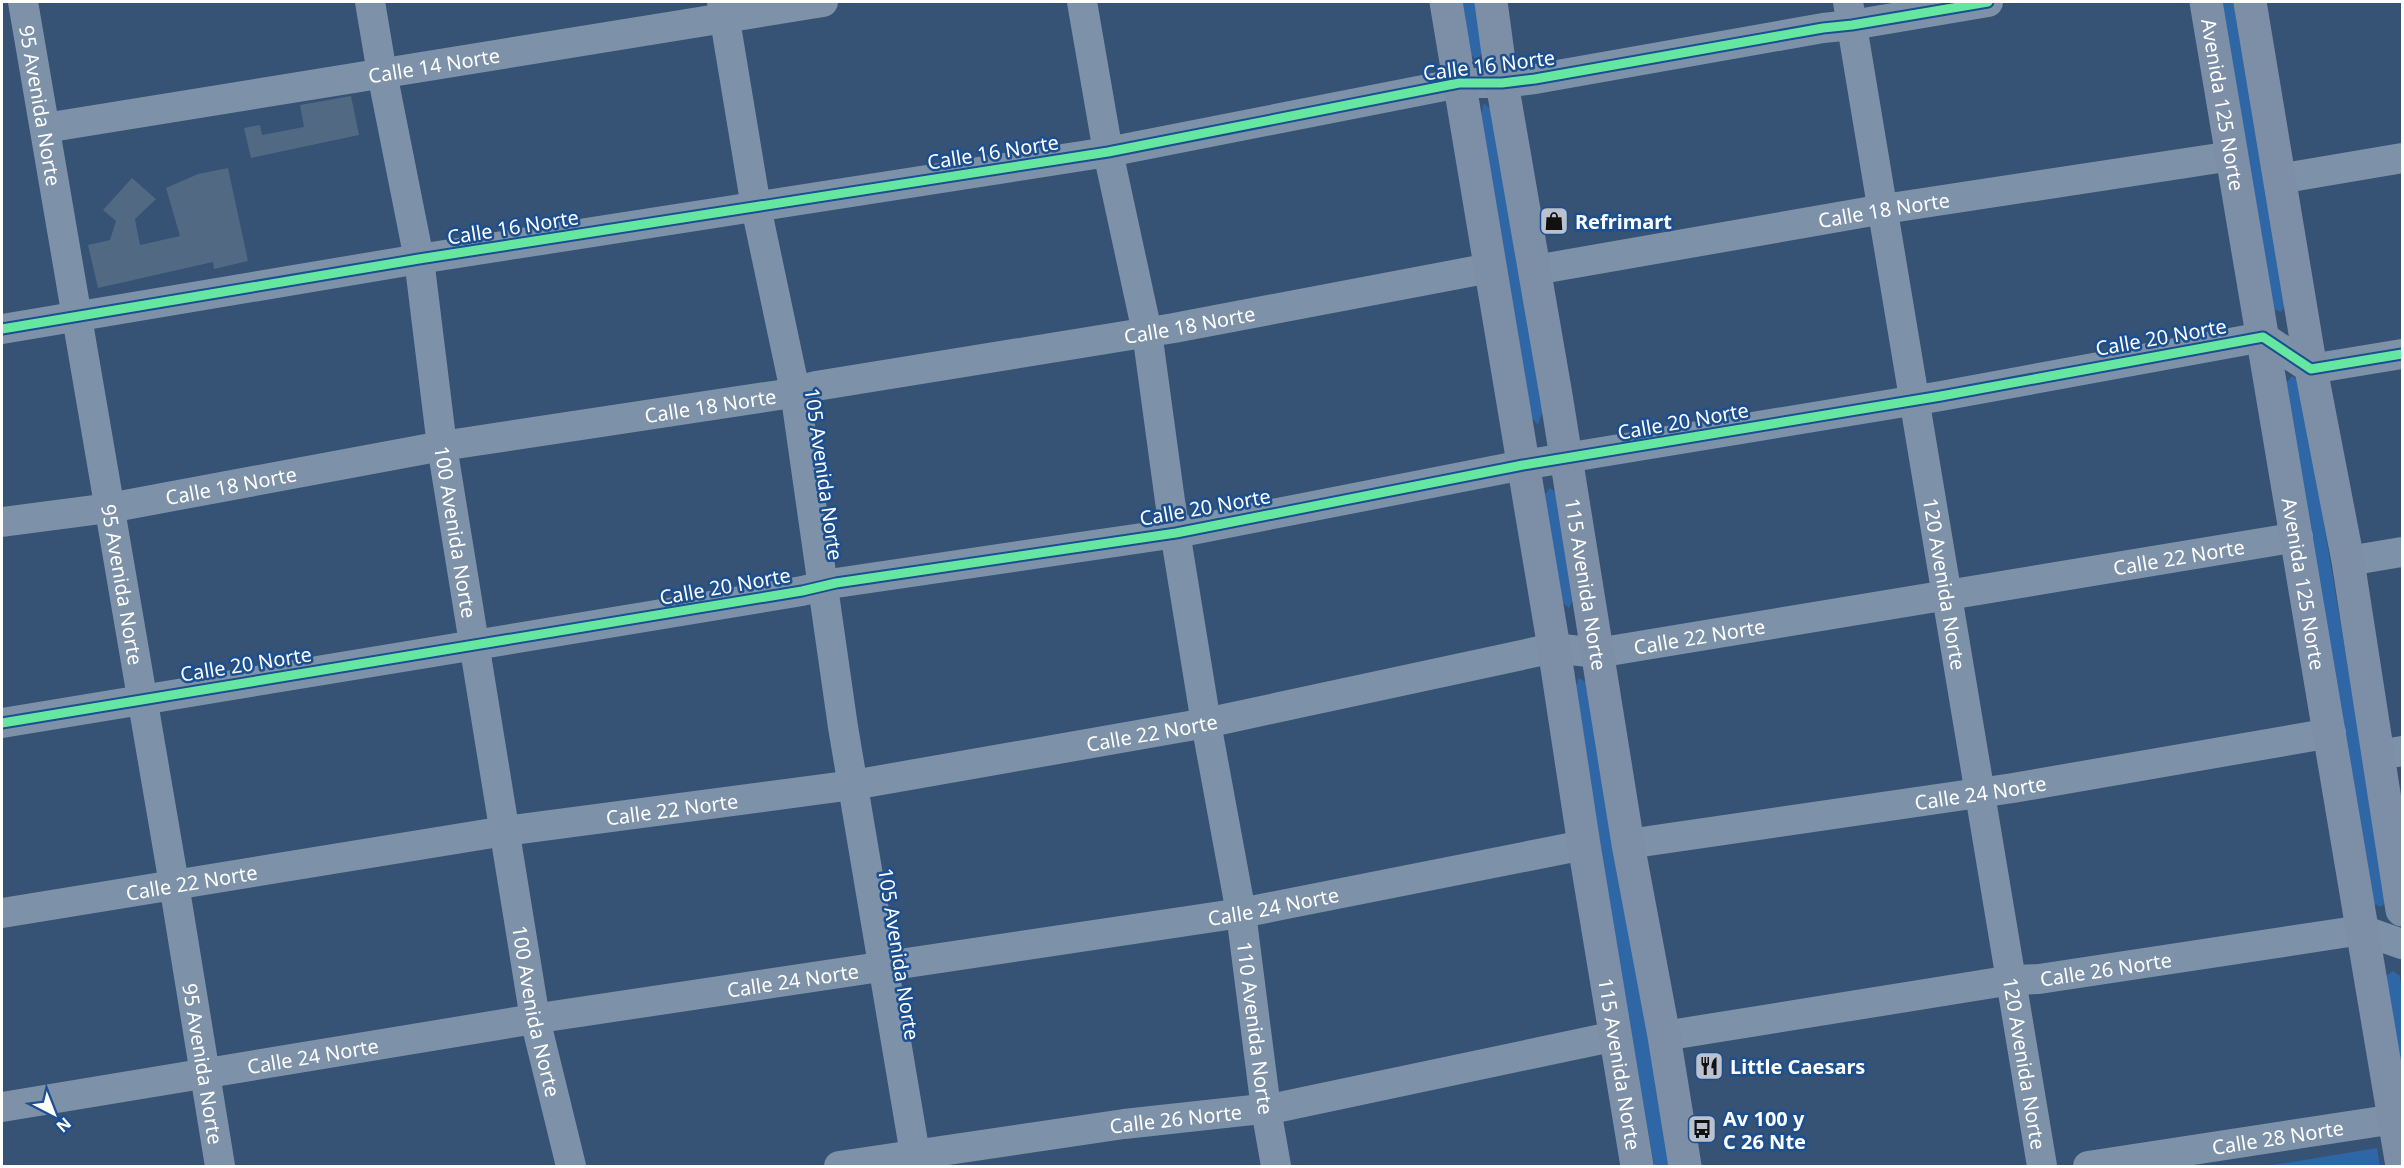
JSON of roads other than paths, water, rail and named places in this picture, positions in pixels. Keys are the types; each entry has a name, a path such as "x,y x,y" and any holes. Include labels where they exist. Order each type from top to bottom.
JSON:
{"main road":[{"name":"115 Avenida Norte","path":"1446,2 1554,648 1637,1167"},
{"name":"115 Avenida Norte","path":"1491,2 1502,83 1567,459 1628,844 1664,1036 1685,1167"},
{"name":"Avenida 125 Norte","path":"2206,2 2331,733 2402,1167"},
{"path":"2250,2 2311,369 2348,561 2391,753 2403,910"}],"street":[{"name":"95 Avenida Norte","path":"23,2 174,884 220,1167"},
{"name":"100 Avenida Norte","path":"370,2 419,259 442,446 535,1019 571,1167"},
{"name":"Calle 14 Norte","path":"45,129 382,73 723,9 823,2"},
{"name":"110 Avenida Norte","path":"1082,2 1108,152 1147,332 1206,723 1240,913 1276,1167"},
{"name":"Calle 16 Norte","path":"2,329 419,259 1108,152 1459,83 1502,83 1547,77 1823,28 1850,13 1988,2"},
{"name":"105 Avenida Norte","path":"723,9 756,207 795,391 853,785 915,1161"},
{"name":"120 Avenida Norte","path":"1850,13 2042,1167"},
{"name":"Calle 18 Norte","path":"1535,270 1884,209 2232,156"},
{"path":"2279,179 2403,158"},
{"name":"Calle 18 Norte","path":"2,522 108,508 442,446 795,391 1147,332 1490,268"},
{"path":"2263,337 2311,369 2403,354"},
{"name":"Calle 20 Norte","path":"2,723 474,646 822,586 1176,533 1523,465 1915,398 1941,396 2263,337"},
{"name":"Calle 22 Norte","path":"2,912 505,831 853,785 1206,723 1554,648 1597,653 2298,537"},
{"path":"2348,561 2403,552"},
{"name":"Calle 24 Norte","path":"1628,844 1981,792 2331,733"},
{"name":"Calle 24 Norte","path":"2,1107 535,1019 1240,913 1584,845"},
{"name":"Calle 26 Norte","path":"1664,1036 2012,980 2039,979 2362,930 2403,944"},
{"name":"Calle 26 Norte","path":"840,1167 915,1161 1124,1124 1280,1107 1616,1036"},
{"name":"Calle 28 Norte","path":"2088,1167 2395,1119"}],"place":[{"name":"Refrimart","path":"1554,221"},
{"name":"Little Caesars","path":"1709,1066"},
{"name":"Av 100 y C 26 Nte","path":"1702,1129"}]}
